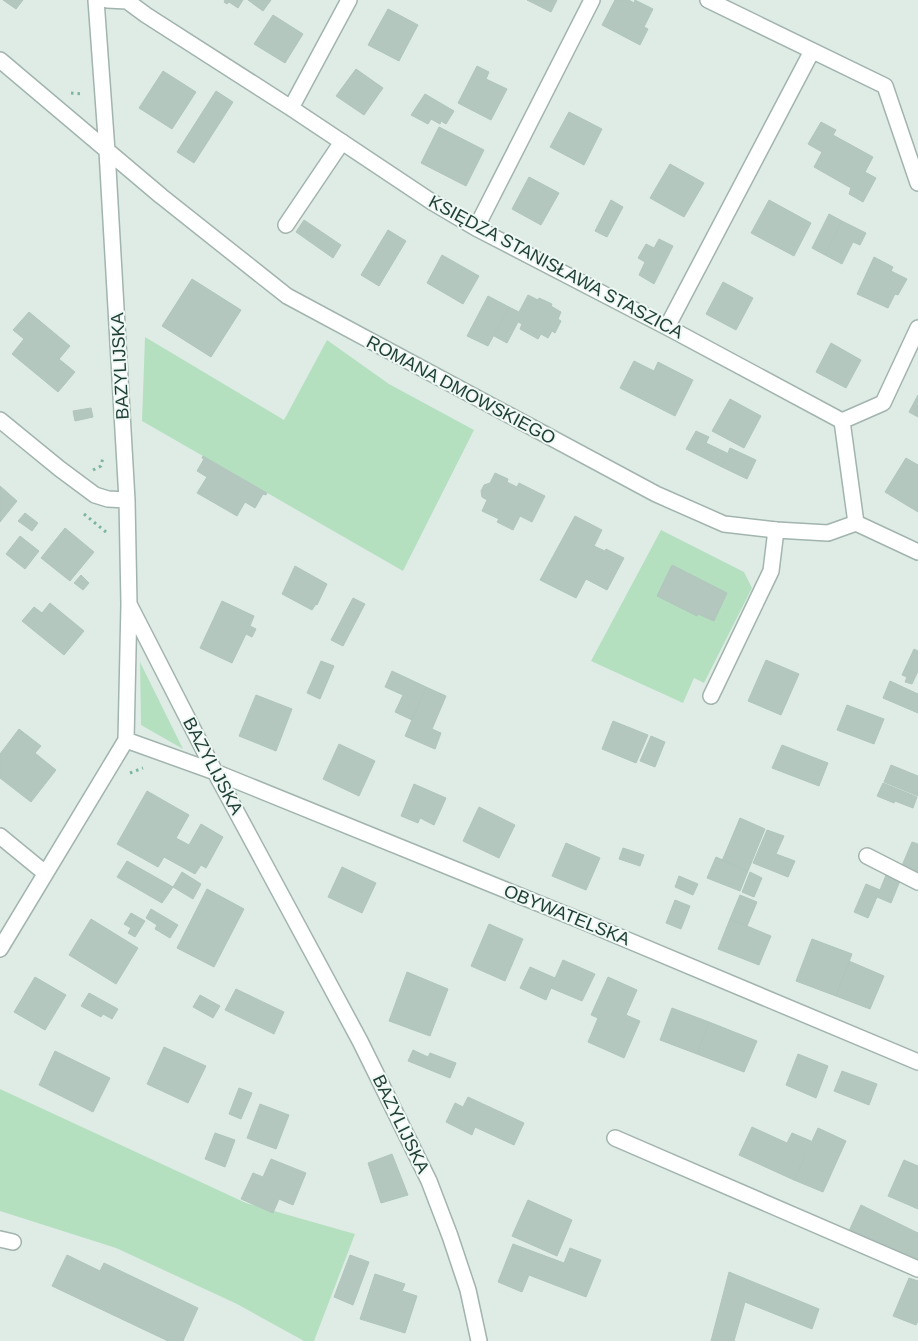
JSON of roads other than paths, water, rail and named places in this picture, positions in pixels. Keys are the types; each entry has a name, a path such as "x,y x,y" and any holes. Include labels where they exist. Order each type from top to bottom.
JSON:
{"street":[{"name":"BAZYLIJSKA","path":"96,0 107,150 127,500 129,604 215,772 360,1041 429,1181 468,1290 479,1341"},
{"name":"KSIĘDZA STANISŁAWA STASZICA","path":"107,0 127,1 432,202 476,228 842,420"},
{"path":"291,108 349,0"},
{"path":"476,228 592,0"},
{"path":"708,0 885,86 918,183"},
{"path":"667,327 812,51"},
{"path":"0,60 107,150"},
{"path":"286,225 342,142"},
{"name":"ROMANA DMOWSKIEGO","path":"107,150 287,296 656,494 724,524 828,533 856,523"},
{"path":"918,328 884,403 842,420 856,523 918,552"},
{"path":"0,420 95,495 108,499 127,500"},
{"path":"711,696 771,571 776,530"},
{"path":"0,949 126,740 129,604"},
{"name":"OBYWATELSKA","path":"126,740 215,772 582,921 918,1062"},
{"path":"0,836 45,873"},
{"path":"867,856 918,882"},
{"path":"615,1138 918,1270"}]}
